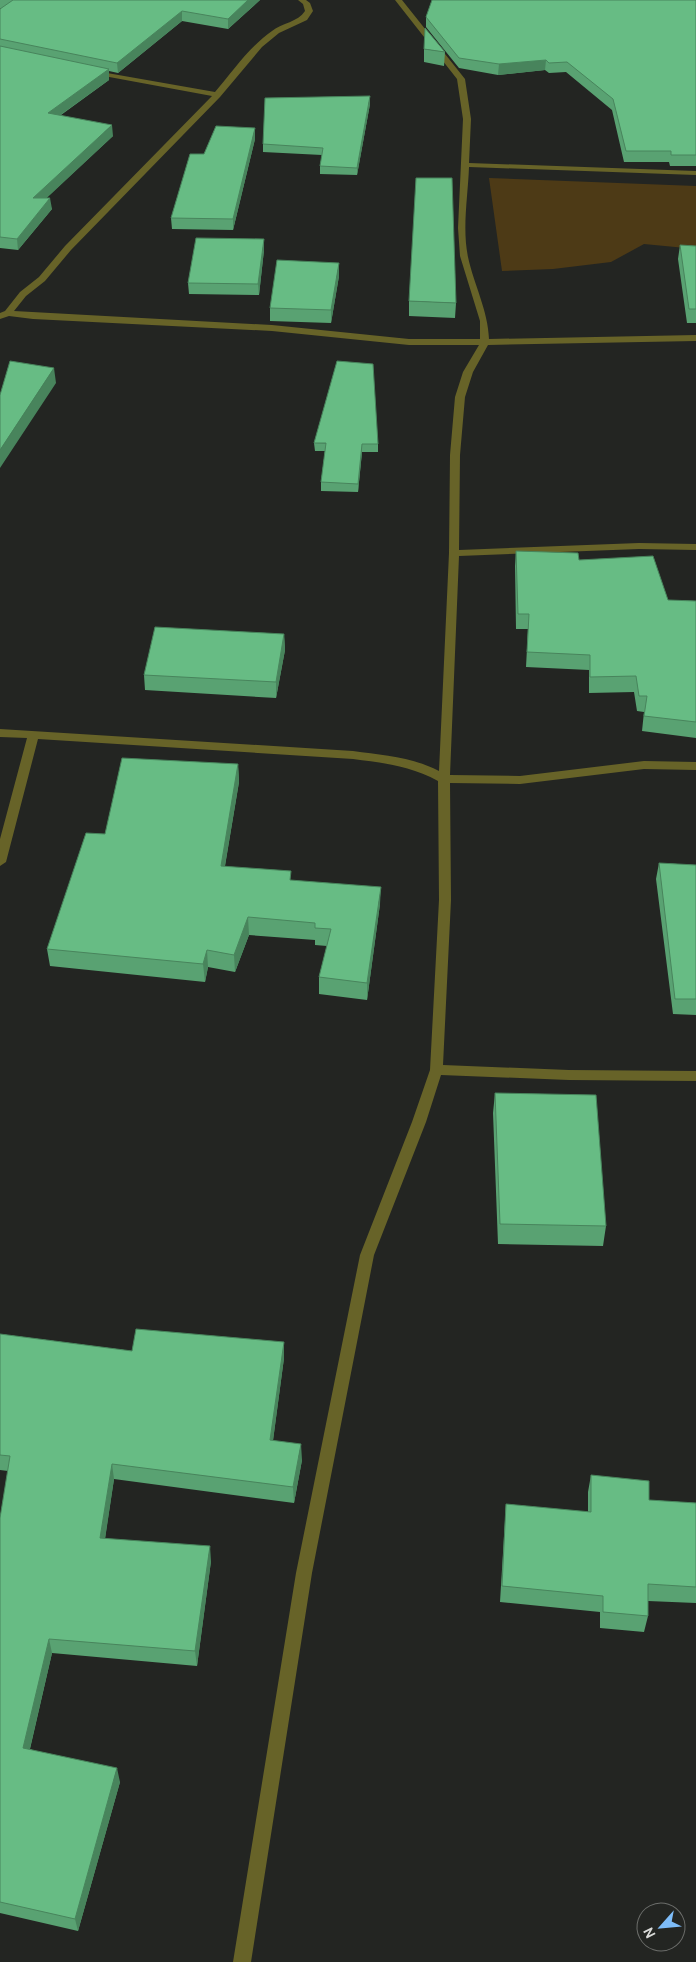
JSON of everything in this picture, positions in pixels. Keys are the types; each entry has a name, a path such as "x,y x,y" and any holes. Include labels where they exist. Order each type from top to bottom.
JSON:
{"street":[{"path":"4,315 23,294 42,279 68,248 217,94 259,45 276,31 304,18 309,12 306,4 301,0"},
{"path":"242,1962 304,1573 367,1255 419,1122 436,1070 445,900 444,779 454,553 455,455 460,397 468,372 485,342 484,321 464,256 462,228 467,119 461,79 398,0"},
{"path":"85,70 217,94"},
{"path":"466,165 696,173"},
{"path":"4,315 272,328 409,342 696,338"},
{"path":"454,553 639,546 696,547"},
{"path":"0,733 353,755 399,761 425,769 444,779 520,780 644,765 696,766"},
{"path":"0,862 33,734"},
{"path":"436,1070 696,1076"}],"shaded area":[{"path":"489,178 696,186 696,249 644,244 611,262 553,269 502,271"}],"building":[{"path":"13,0 248,0 228,19 182,11 117,63 0,39 0,9"},
{"path":"432,0 696,0 696,155 671,155 671,151 626,151 613,99 567,62 549,63 546,60 499,64 459,58 426,17"},
{"path":"425,28 445,52 424,49"},
{"path":"0,46 109,69 48,113 112,125 33,198 50,198 17,239 0,237"},
{"path":"370,96 357,168 320,166 323,148 263,144 265,98"},
{"path":"216,126 255,128 233,219 171,218 190,154 204,154"},
{"path":"416,178 452,178 456,303 409,301"},
{"path":"196,238 264,239 258,284 188,283"},
{"path":"680,245 696,246 696,309 689,309"},
{"path":"277,260 339,263 331,310 270,308"},
{"path":"10,361 54,368 0,450 0,395"},
{"path":"337,361 373,364 378,444 362,444 358,484 321,482 326,443 314,443"},
{"path":"516,551 578,553 579,560 653,556 668,600 696,601 696,722 644,716 647,696 639,696 636,676 590,677 590,655 527,652 529,614 518,614"},
{"path":"155,627 284,634 276,682 144,675"},
{"path":"122,758 238,764 221,866 291,871 290,880 381,887 367,983 319,977 331,929 315,928 315,923 248,917 234,955 207,950 203,964 47,949 86,833 105,834"},
{"path":"659,863 696,865 696,999 675,999"},
{"path":"495,1093 596,1095 606,1226 500,1224"},
{"path":"136,1329 284,1342 270,1440 301,1444 293,1487 112,1464 100,1538 210,1546 195,1651 49,1639 23,1748 117,1768 75,1919 0,1902 0,1518 10,1456 0,1455 0,1334 132,1351"},
{"path":"591,1475 649,1481 649,1500 696,1503 696,1587 648,1584 648,1616 603,1612 603,1596 502,1586 506,1504 591,1512"}]}
